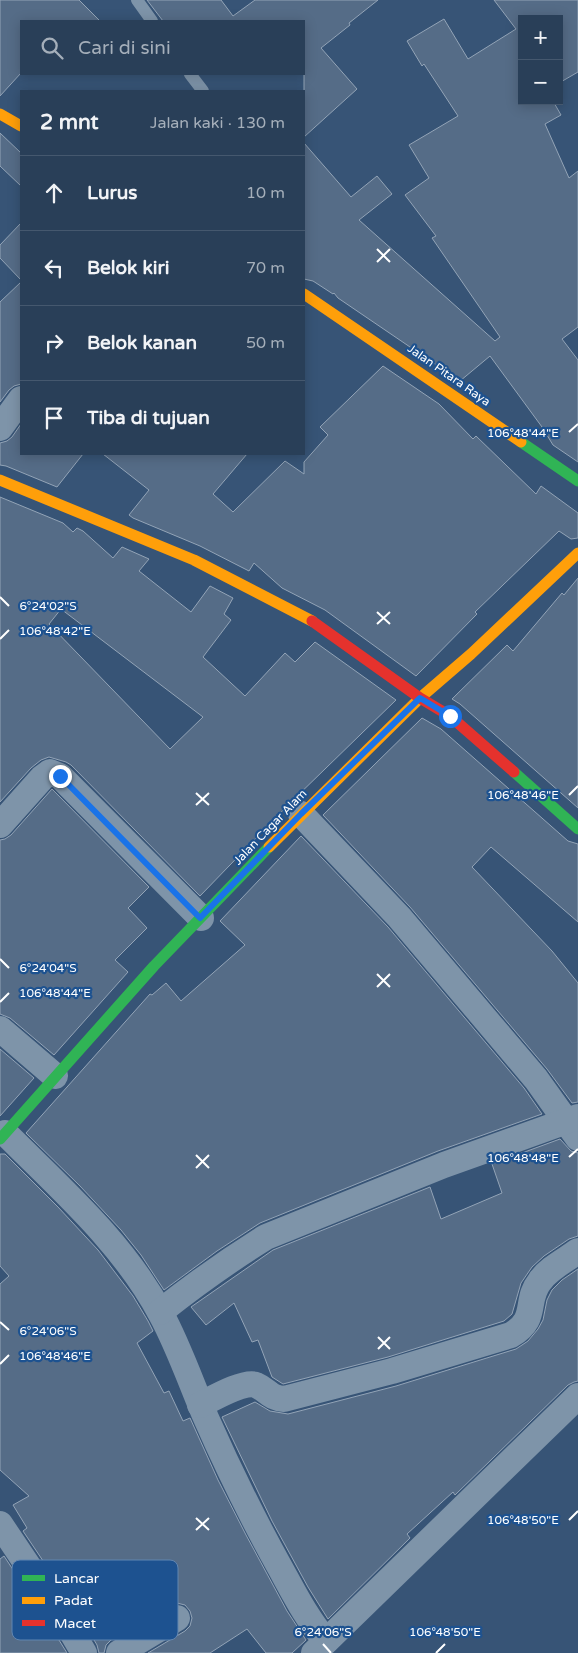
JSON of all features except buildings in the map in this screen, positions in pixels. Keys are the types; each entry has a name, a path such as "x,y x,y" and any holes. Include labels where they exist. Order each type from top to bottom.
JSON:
{"street":[{"path":"0,114 20,125"},
{"name":"Jalan Pitara Raya","path":"305,295 578,481"},
{"path":"0,428 20,400"},
{"path":"0,480 194,560 316,623 420,698 450,716 578,829"},
{"name":"Jalan Cagar Alam","path":"3,1136 154,966 301,814 420,698 471,654 578,553"},
{"path":"0,825 42,778 50,772 55,773 200,918"},
{"path":"160,1312 239,1253 266,1237 444,1165 574,1126 399,917 301,814"},
{"path":"0,1029 55,1076"},
{"path":"3,1136 108,1238 132,1268 160,1312 181,1355 215,1438 265,1541 308,1619 320,1647 578,1396"},
{"path":"200,1405 246,1384 256,1385 276,1398 284,1399 392,1371 511,1335 520,1330 526,1323 530,1314 533,1294 540,1281 578,1251"},
{"path":"0,1524 24,1560"},
{"path":"76,1640 84,1653"},
{"path":"119,1653 141,1640"}],"lane":[{"path":"137,0 151,20"},
{"path":"191,75 202,90"}],"traffic: fast":[{"path":"521,442 578,481"},
{"path":"514,772 578,829"},
{"path":"0,1139 154,966 269,847"}],"traffic: slow":[{"path":"0,114 20,125"},
{"path":"305,295 521,442"},
{"path":"0,480 194,560 312,621"},
{"path":"269,847 420,698 471,654 578,553"}],"traffic: jam":[{"path":"312,621 420,698 450,716 514,772"}],"route":[{"path":"60,776 200,918 301,814 420,698 450,716"}]}
